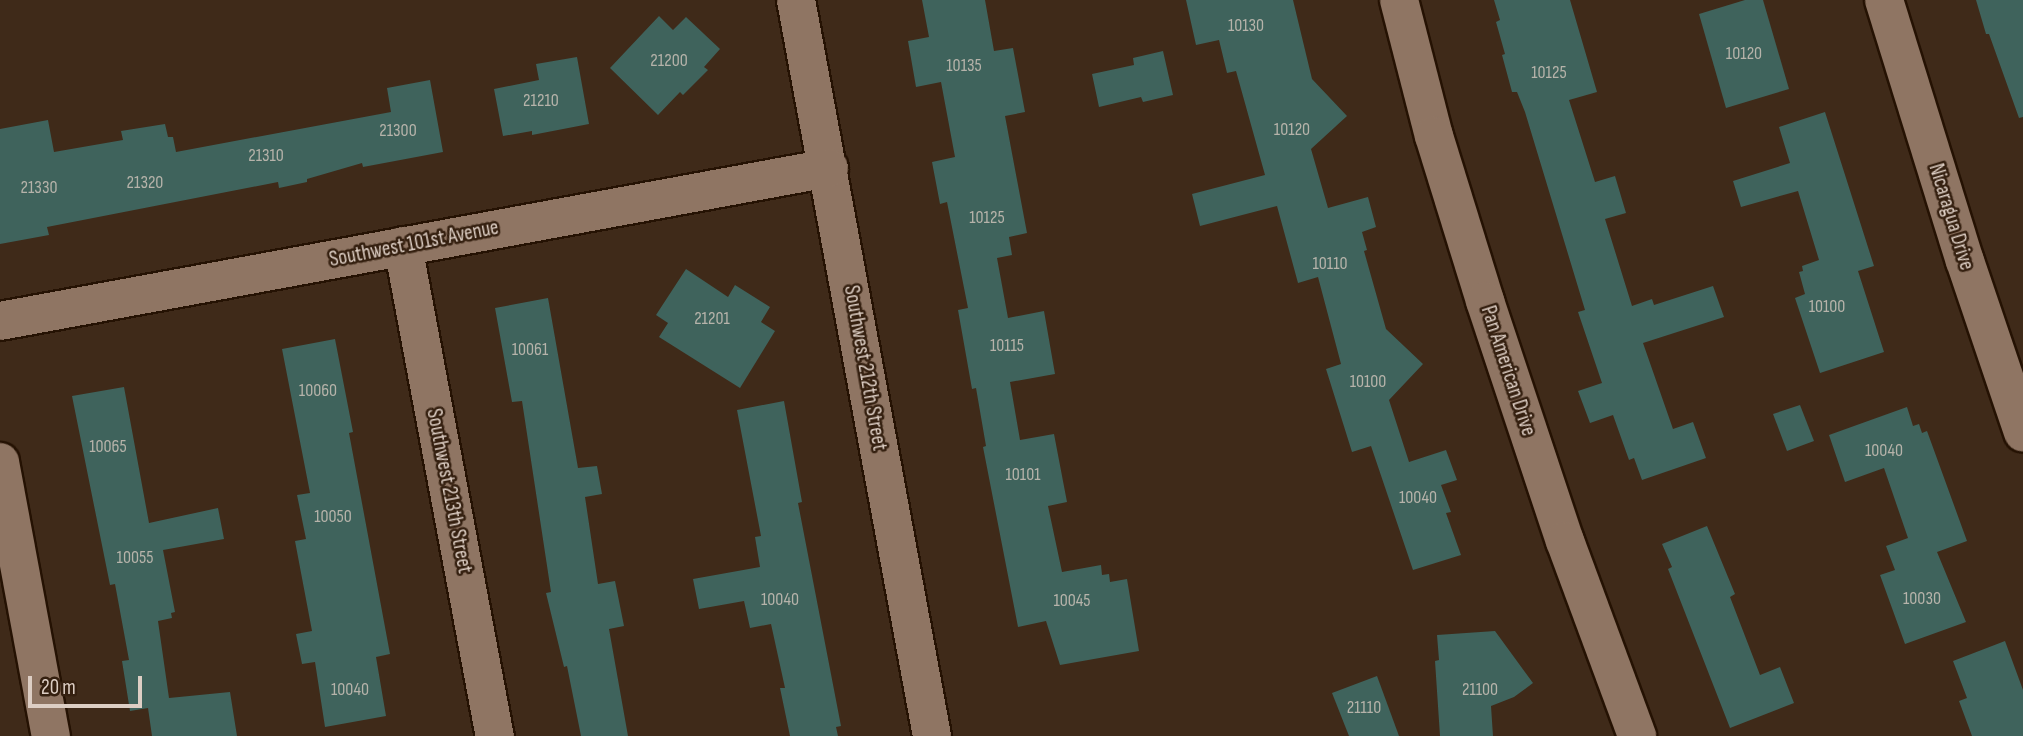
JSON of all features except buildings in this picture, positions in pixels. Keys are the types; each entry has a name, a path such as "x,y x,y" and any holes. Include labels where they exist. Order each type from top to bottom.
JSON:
{"street":[{"name":"Southwest 212th Street","path":"796,0 932,736"},
{"name":"Pan American Drive","path":"1399,0 1434,136 1485,301 1564,541 1637,736"},
{"name":"Nicaragua Drive","path":"1884,0 1965,261 2023,432"},
{"name":"Southwest 101st Avenue","path":"0,321 829,168"},
{"name":"Southwest 213th Street","path":"403,246 495,736"},
{"path":"0,462 51,736"}]}
